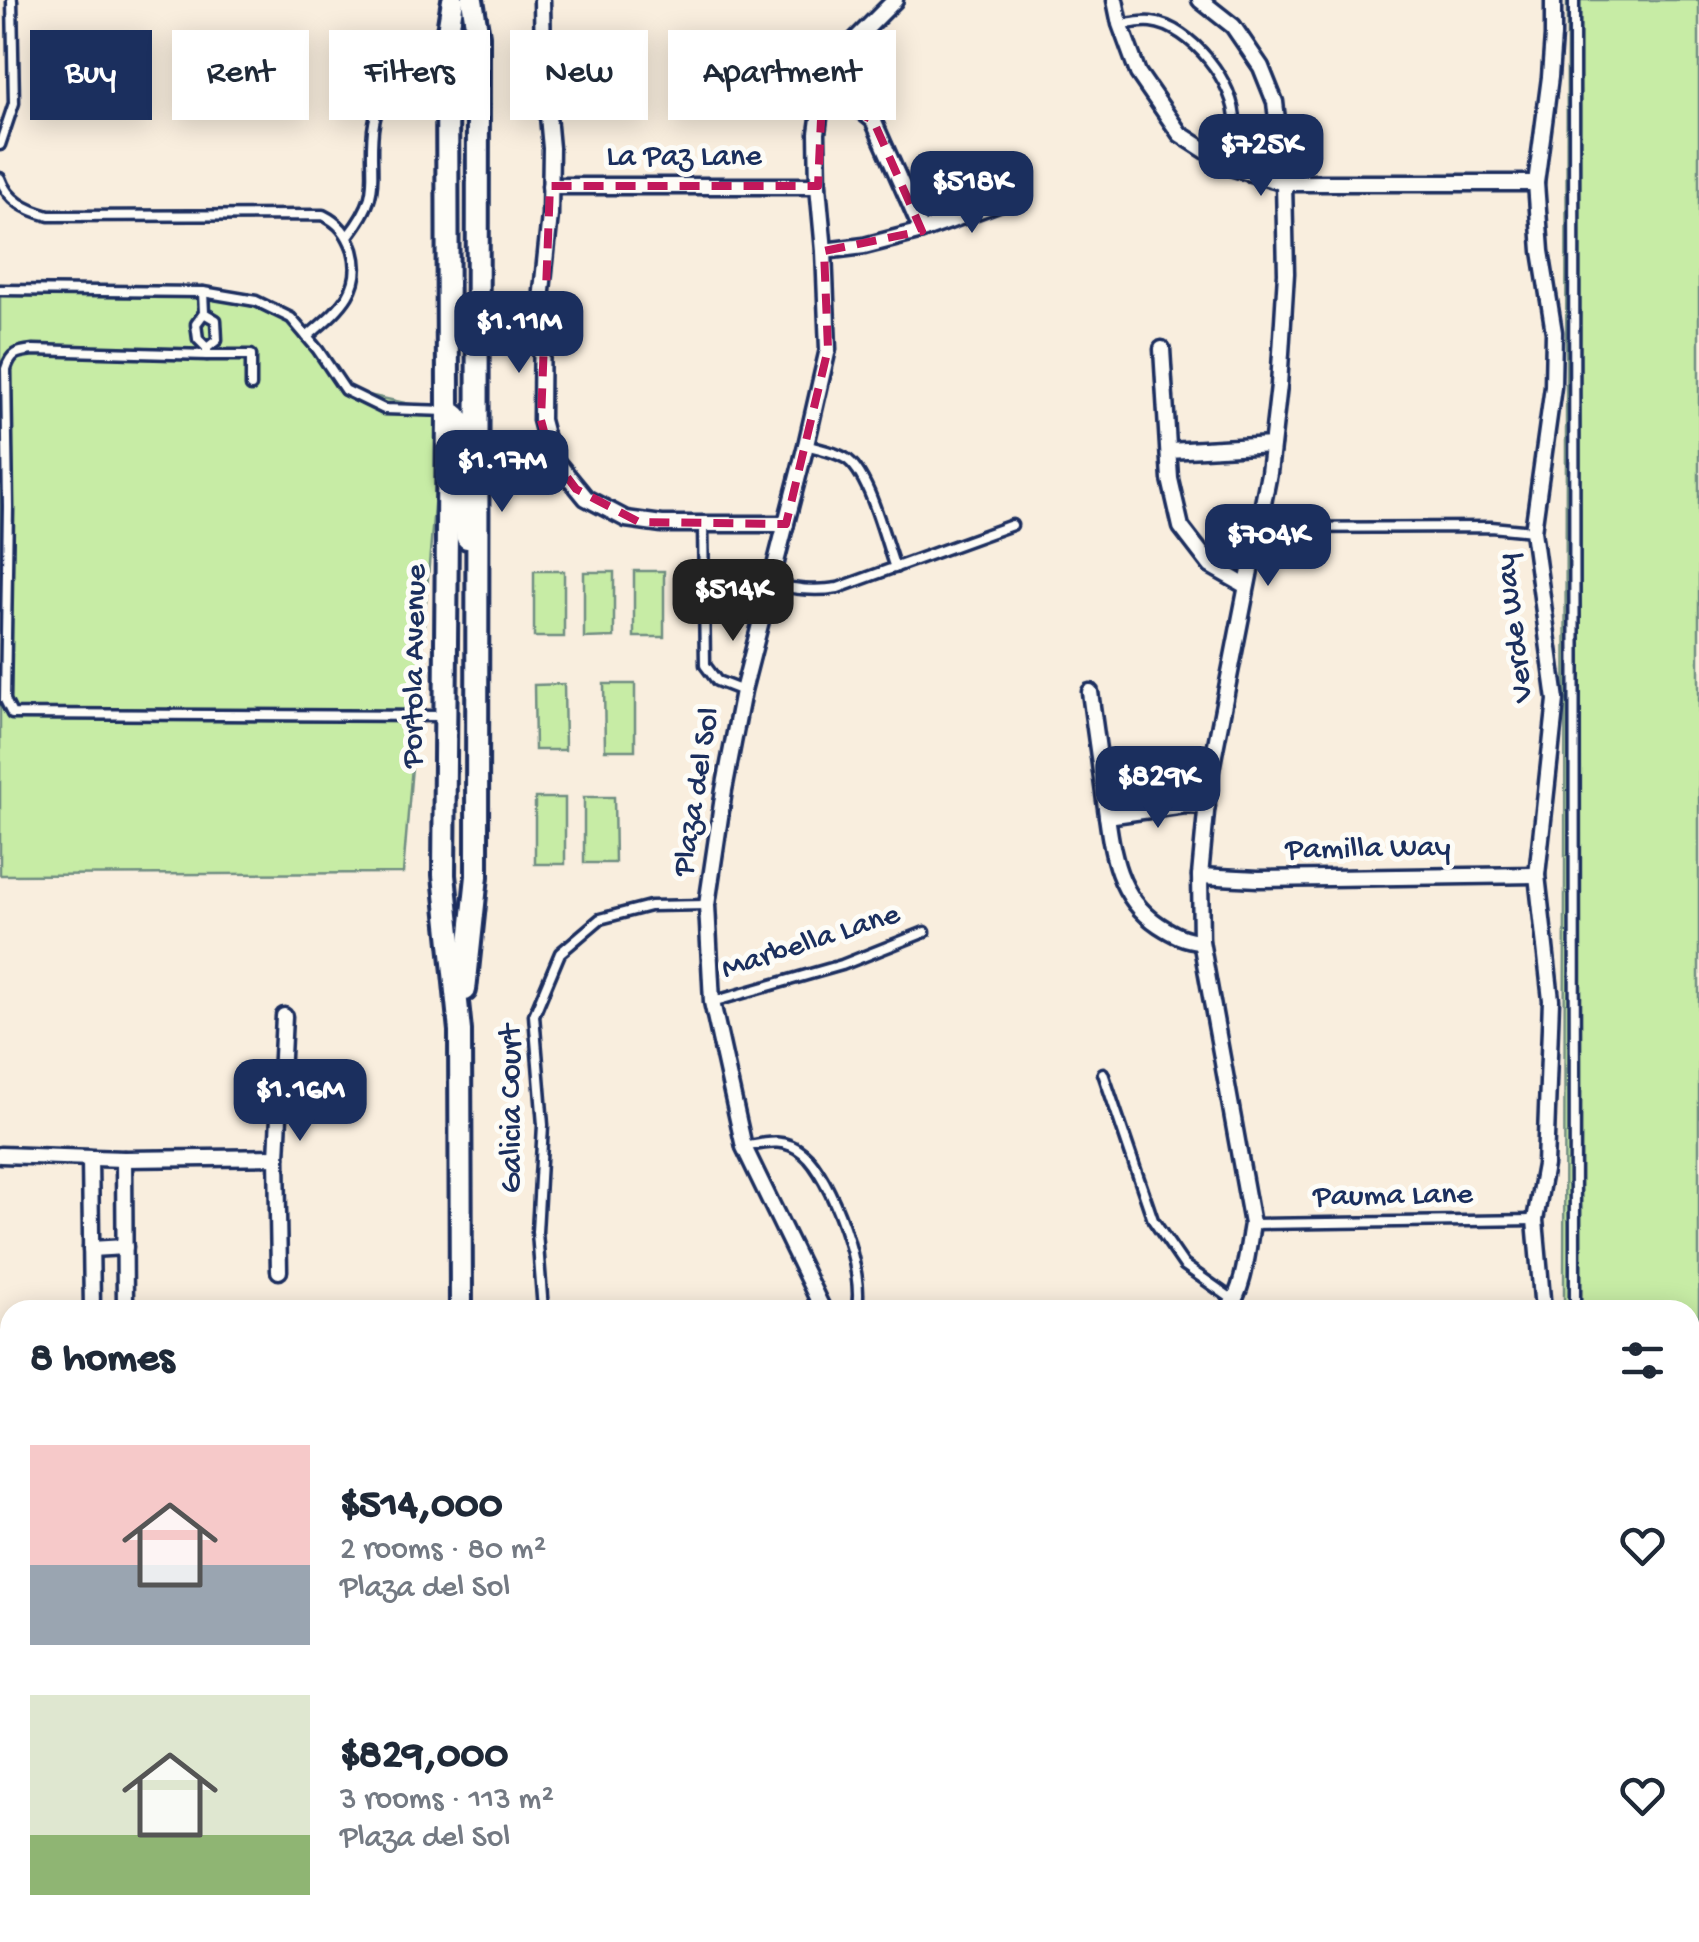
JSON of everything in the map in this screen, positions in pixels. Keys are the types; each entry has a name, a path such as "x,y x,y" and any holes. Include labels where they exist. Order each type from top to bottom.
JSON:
{"main road":[{"name":"Portola Avenue","path":"453,0 447,37 444,876 460,1031 461,1300"},
{"name":"Portola Avenue","path":"460,1031 477,876 478,36 472,0"},
{"path":"448,411 461,420 465,534 477,558"}],"street":[{"path":"542,0 543,62 552,148 542,291 541,420 550,454 586,498 626,519 662,524 786,524"},
{"name":"Plaza del Sol","path":"865,30 895,0"},
{"path":"1116,0 1120,24 1138,73 1180,134 1233,168 1284,184 1536,183"},
{"path":"1200,0 1233,26 1261,66 1275,102 1284,184 1286,273 1269,473 1210,780 1200,876 1201,941 1252,1224 1233,1300"},
{"name":"Verde Way","path":"1542,1300 1536,1220 1545,1164 1552,1000 1538,875 1556,700 1533,531 1553,387 1554,332 1541,250 1536,183 1554,36 1553,0"},
{"name":"Plaza del Sol","path":"818,120 828,349 743,692 708,905 712,1002 744,1147 818,1300"},
{"path":"873,120 922,232"},
{"name":"La Paz Lane","path":"550,186 818,186"},
{"path":"824,251 922,232 1007,200"},
{"path":"1162,349 1170,479 1181,527 1212,566 1246,586"},
{"path":"1168,451 1272,445"},
{"path":"1090,692 1114,863 1127,893 1139,909 1171,933 1201,941"},
{"path":"1107,816 1185,805 1207,806"},
{"name":"Pamilla Way","path":"1200,876 1258,879 1538,875"},
{"path":"278,1270 277,1157 284,1016"},
{"path":"0,1155 124,1159 277,1157"},
{"path":"90,1158 92,1300"},
{"path":"124,1159 125,1300"},
{"path":"91,1249 124,1248"}],"lane":[{"path":"0,145 14,103 12,0"},
{"path":"1574,0 1576,1300"},
{"path":"1120,24 1150,22 1167,26 1204,54 1222,79 1235,118 1222,160"},
{"path":"348,236 365,214 371,197 374,120"},
{"path":"0,178 4,190 17,203 50,216 323,215 336,221 348,236 356,263 353,289 307,338"},
{"path":"0,290 203,292 256,301 291,318 345,390 384,409 448,411"},
{"path":"203,292 204,313 196,324 198,338 207,351"},
{"path":"204,313 216,320 217,340 207,351"},
{"path":"251,386 251,355 33,350 10,356 6,369 5,700 12,714 445,716"},
{"path":"806,446 849,460 861,475 895,568"},
{"path":"704,524 705,665 716,682 743,692"},
{"path":"771,584 800,590 838,588 1012,525"},
{"path":"1258,528 1491,527 1533,531"},
{"name":"Galicia Court","path":"542,1300 537,1232 543,1125 534,1016 560,953 600,919 650,906 708,905"},
{"name":"Marbella Lane","path":"712,1002 842,965 924,932"},
{"path":"1104,1072 1154,1220 1184,1265 1224,1300"},
{"path":"744,1147 775,1140 802,1152 841,1218 853,1253 859,1300"},
{"name":"Pauma Lane","path":"1252,1224 1536,1220"}],"highlighted area":[{"path":"822,97 873,120 922,231 824,251 828,349 786,524 639,522 576,489 550,454 541,420 550,186 818,186"}],"green space":[{"path":"1567,0 1699,0 1699,1300 1564,1300"},
{"path":"0,284 203,292 291,318 345,390 442,411 403,873 0,875"},
{"path":"534,571 564,571 564,637 534,637"},
{"path":"634,571 664,571 664,637 634,637"},
{"path":"584,572 614,572 614,637 584,638"},
{"path":"564,684 565,750 535,750 534,685"},
{"path":"604,684 635,684 635,750 605,750"},
{"path":"584,797 614,797 615,863 584,863"},
{"path":"535,798 565,798 565,864 535,864"}]}
